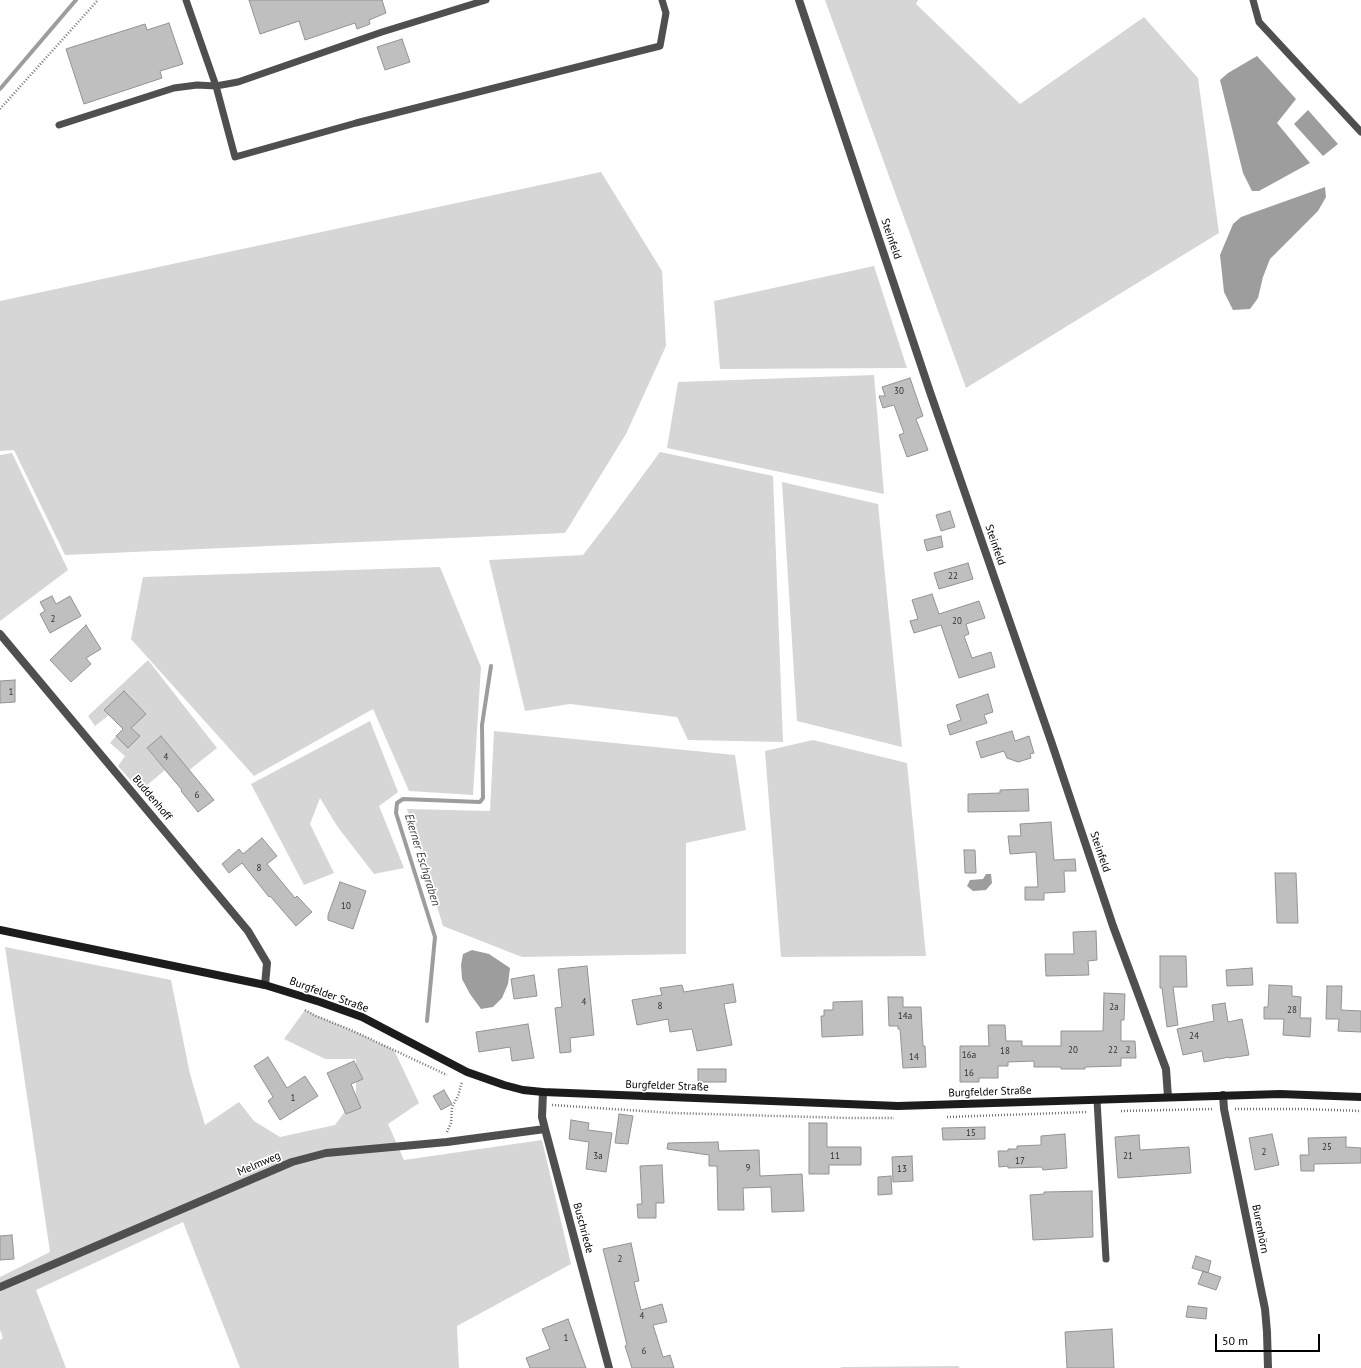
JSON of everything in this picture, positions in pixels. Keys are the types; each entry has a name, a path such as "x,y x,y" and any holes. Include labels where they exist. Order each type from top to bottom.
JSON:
{"street":[{"name":"Steinfeld","path":"799,0 930,392 1052,744 1113,926 1166,1069 1168,1097"},
{"name":"Buddenhoff","path":"0,634 248,931 268,963 265,985"},
{"name":"Burgfelder Straße","path":"0,930 265,985 362,1017 467,1072 486,1080 523,1090 898,1106 1223,1095 1280,1094 1361,1097"},
{"name":"Buschriede","path":"543,1092 542,1117 609,1368"},
{"name":"Burenhörn","path":"1223,1095 1224,1109 1265,1309 1268,1368"},
{"name":"Melmweg","path":"0,1287 292,1162 326,1153 447,1142 545,1129"}],"lane":[{"path":"186,0 216,86 236,157 364,121 660,46 666,13 662,0"},
{"path":"59,125 174,88 197,85 216,86 238,82 382,32 476,1 486,0"},
{"path":"1253,0 1259,22 1361,132"},
{"path":"1097,1100 1106,1259"}],"path":[{"path":"0,109 98,0"},
{"path":"305,1010 448,1076"},
{"path":"455,1079 468,1084"},
{"path":"447,1142 446,1134 451,1123 452,1107 458,1096 462,1082"},
{"path":"1234,1109 1361,1111"}],"shaded area":[{"path":"825,0 918,0 916,4 1020,104 1144,17 1198,78 1219,233 966,388"},
{"path":"1257,56 1296,99 1277,123 1310,163 1259,191 1252,191 1243,173 1220,80 1228,73"},
{"path":"1308,110 1338,144 1323,156 1294,124"},
{"path":"601,172 662,271 666,346 626,434 565,533 65,555 14,450 0,451 0,301"},
{"path":"1325,187 1326,197 1318,211 1270,259 1263,277 1258,298 1250,309 1233,310 1224,292 1220,255 1233,224 1241,217"},
{"path":"874,266 907,368 720,369 714,301"},
{"path":"874,375 884,494 667,448 678,382"},
{"path":"660,452 773,476 783,742 688,740 677,717 570,704 525,711 489,560 583,555"},
{"path":"12,453 68,570 0,621 0,455"},
{"path":"782,482 878,504 902,747 797,721"},
{"path":"440,567 481,667 473,795 409,791 373,709 254,776 131,639 143,577"},
{"path":"148,660 217,748 174,782 171,777 185,765 161,736 147,749 165,770 140,791 118,766 125,756 110,743 116,736 128,748 139,736 131,728 104,710 109,715 95,726 88,716"},
{"path":"370,721 398,792 379,806 404,868 374,874 337,826 320,798 310,824 334,873 304,885 251,784"},
{"path":"494,731 735,755 746,830 686,843 686,954 522,957 443,926 407,809 490,811"},
{"path":"813,740 907,763 926,956 781,957 765,751"},
{"path":"986,874 991,874 992,883 986,890 973,891 967,886 970,880 983,879"},
{"path":"5,947 171,980 190,1074 205,1125 239,1102 254,1121 280,1137 335,1125 356,1096 356,1059 325,1059 284,1039 305,1010 394,1050 419,1103 388,1124 404,1160 542,1140 571,1264 457,1326 459,1368 240,1368 183,1222 36,1290 66,1368 0,1368 0,1340 3,1338 0,1330 0,1277 50,1252"},
{"path":"472,950 489,954 510,968 508,984 502,998 493,1007 481,1009 470,994 462,979 461,965 463,954"},
{"path":"958,1366 960,1368 839,1368 843,1367"}],"building":[{"path":"249,0 382,0 386,13 369,20 370,24 357,29 355,23 305,40 299,21 260,34"},
{"path":"169,23 183,64 160,71 162,78 84,104 66,49 145,24 147,30"},
{"path":"402,39 410,62 385,70 377,47"},
{"path":"910,378 923,416 916,419 928,450 907,457 899,435 904,433 894,405 883,408 879,396 885,396 882,387"},
{"path":"950,511 955,527 941,531 936,515"},
{"path":"941,536 943,547 927,551 924,540"},
{"path":"968,563 973,579 939,589 934,573"},
{"path":"932,594 939,614 979,601 985,618 966,624 969,634 964,636 972,658 991,652 995,667 959,678 941,625 914,633 910,621 918,619 912,600"},
{"path":"52,596 56,604 70,596 81,616 50,633 40,614 45,611 40,602"},
{"path":"86,625 101,649 86,658 91,664 71,682 50,660"},
{"path":"15,680 15,702 0,703 0,681"},
{"path":"124,691 146,714 131,728 140,736 128,748 116,736 123,729 104,710"},
{"path":"988,694 993,712 984,715 987,723 950,735 947,725 961,720 956,705"},
{"path":"1012,731 1015,741 1029,736 1034,753 1030,754 1031,758 1018,762 1007,758 1004,751 981,758 976,742"},
{"path":"161,736 214,800 198,812 147,748"},
{"path":"1028,789 1029,811 968,812 968,794 1000,793 1000,790"},
{"path":"1051,822 1054,860 1075,859 1076,871 1064,871 1065,892 1044,893 1044,900 1025,900 1025,887 1038,887 1036,852 1010,854 1008,836 1021,836 1020,824"},
{"path":"262,838 277,856 267,864 295,898 297,896 312,912 296,926 270,896 269,897 242,863 229,873 222,864 239,849 243,854"},
{"path":"964,850 975,850 976,873 965,873"},
{"path":"1275,873 1296,873 1298,923 1277,923"},
{"path":"340,882 366,891 353,929 328,920 328,915"},
{"path":"1096,931 1097,960 1088,961 1089,975 1046,976 1045,954 1074,954 1073,932"},
{"path":"1160,956 1186,956 1187,987 1173,987 1178,1025 1167,1027 1162,988 1160,988"},
{"path":"587,966 594,1035 570,1038 571,1052 560,1053 555,1008 562,1007 558,969"},
{"path":"1252,968 1253,985 1227,986 1226,970"},
{"path":"534,975 537,996 514,999 511,979"},
{"path":"733,984 736,1002 724,1004 732,1045 697,1051 692,1029 670,1032 668,1019 637,1025 632,1000 662,995 660,988 682,985 684,992"},
{"path":"1269,985 1292,986 1292,996 1301,997 1300,1018 1311,1018 1310,1037 1283,1035 1284,1019 1264,1019 1264,1007 1268,1007"},
{"path":"1327,986 1342,986 1341,1010 1361,1011 1361,1032 1338,1031 1339,1019 1326,1019"},
{"path":"1104,993 1125,994 1124,1020 1121,1020 1121,1041 1135,1041 1136,1058 1121,1058 1121,1066 1085,1067 1085,1069 1034,1067 1034,1061 1008,1062 1008,1066 998,1066 998,1078 979,1078 979,1082 960,1082 960,1046 989,1046 988,1025 1005,1025 1006,1041 1022,1041 1022,1046 1061,1046 1061,1031 1103,1031"},
{"path":"888,997 903,997 903,1007 921,1007 923,1046 925,1046 926,1067 903,1068 900,1029 898,1029 898,1026 889,1026"},
{"path":"862,1001 863,1035 822,1037 821,1016 824,1016 824,1010 833,1010 833,1002"},
{"path":"1225,1003 1228,1022 1242,1019 1249,1055 1204,1062 1202,1051 1183,1055 1177,1029 1214,1021 1212,1005"},
{"path":"528,1024 534,1058 512,1061 510,1047 479,1052 476,1032"},
{"path":"268,1057 287,1088 305,1076 318,1096 280,1120 268,1101 273,1097 254,1066"},
{"path":"354,1061 363,1079 351,1084 361,1108 346,1114 327,1073"},
{"path":"698,1069 726,1069 726,1082 698,1082"},
{"path":"444,1090 452,1104 441,1110 433,1096"},
{"path":"619,1114 633,1116 628,1144 615,1143"},
{"path":"571,1120 589,1123 588,1130 612,1133 606,1172 586,1169 589,1142 569,1139"},
{"path":"809,1123 827,1123 827,1147 861,1147 861,1165 829,1165 829,1174 809,1174"},
{"path":"985,1127 985,1139 943,1140 942,1128"},
{"path":"1065,1134 1067,1168 1043,1170 1042,1167 999,1167 998,1151 1017,1149 1017,1146 1041,1145 1041,1136"},
{"path":"1272,1134 1279,1165 1255,1170 1249,1138"},
{"path":"1139,1135 1140,1150 1189,1147 1191,1173 1118,1178 1115,1137"},
{"path":"1346,1137 1346,1147 1361,1148 1361,1163 1314,1164 1314,1171 1301,1171 1300,1155 1309,1155 1308,1138"},
{"path":"718,1142 719,1151 759,1150 760,1176 802,1174 804,1211 772,1212 771,1187 743,1188 744,1210 718,1210 717,1166 709,1166 709,1155 667,1149 668,1143"},
{"path":"912,1156 913,1181 893,1182 892,1157"},
{"path":"662,1165 664,1203 656,1203 656,1218 638,1218 637,1204 642,1204 640,1166"},
{"path":"891,1176 892,1194 878,1195 878,1177"},
{"path":"1092,1191 1093,1237 1033,1240 1030,1195 1044,1194 1044,1192"},
{"path":"12,1235 14,1259 0,1260 0,1236"},
{"path":"631,1243 639,1281 634,1282 641,1310 662,1304 667,1322 653,1325 663,1357 670,1355 674,1368 632,1368 625,1346 627,1345 603,1249"},
{"path":"1196,1256 1211,1261 1208,1273 1192,1268"},
{"path":"1203,1271 1221,1277 1216,1290 1198,1284"},
{"path":"1188,1306 1207,1308 1206,1319 1186,1317"},
{"path":"568,1319 586,1368 530,1368 526,1358 550,1349 542,1329"},
{"path":"1112,1329 1114,1368 1067,1368 1065,1332"}],"waterway":[{"path":"0,89 76,0"},
{"name":"Ekerner Eschgraben","path":"427,1021 435,937 396,813 397,803 403,799 480,802 483,798 482,725 491,666"}]}
